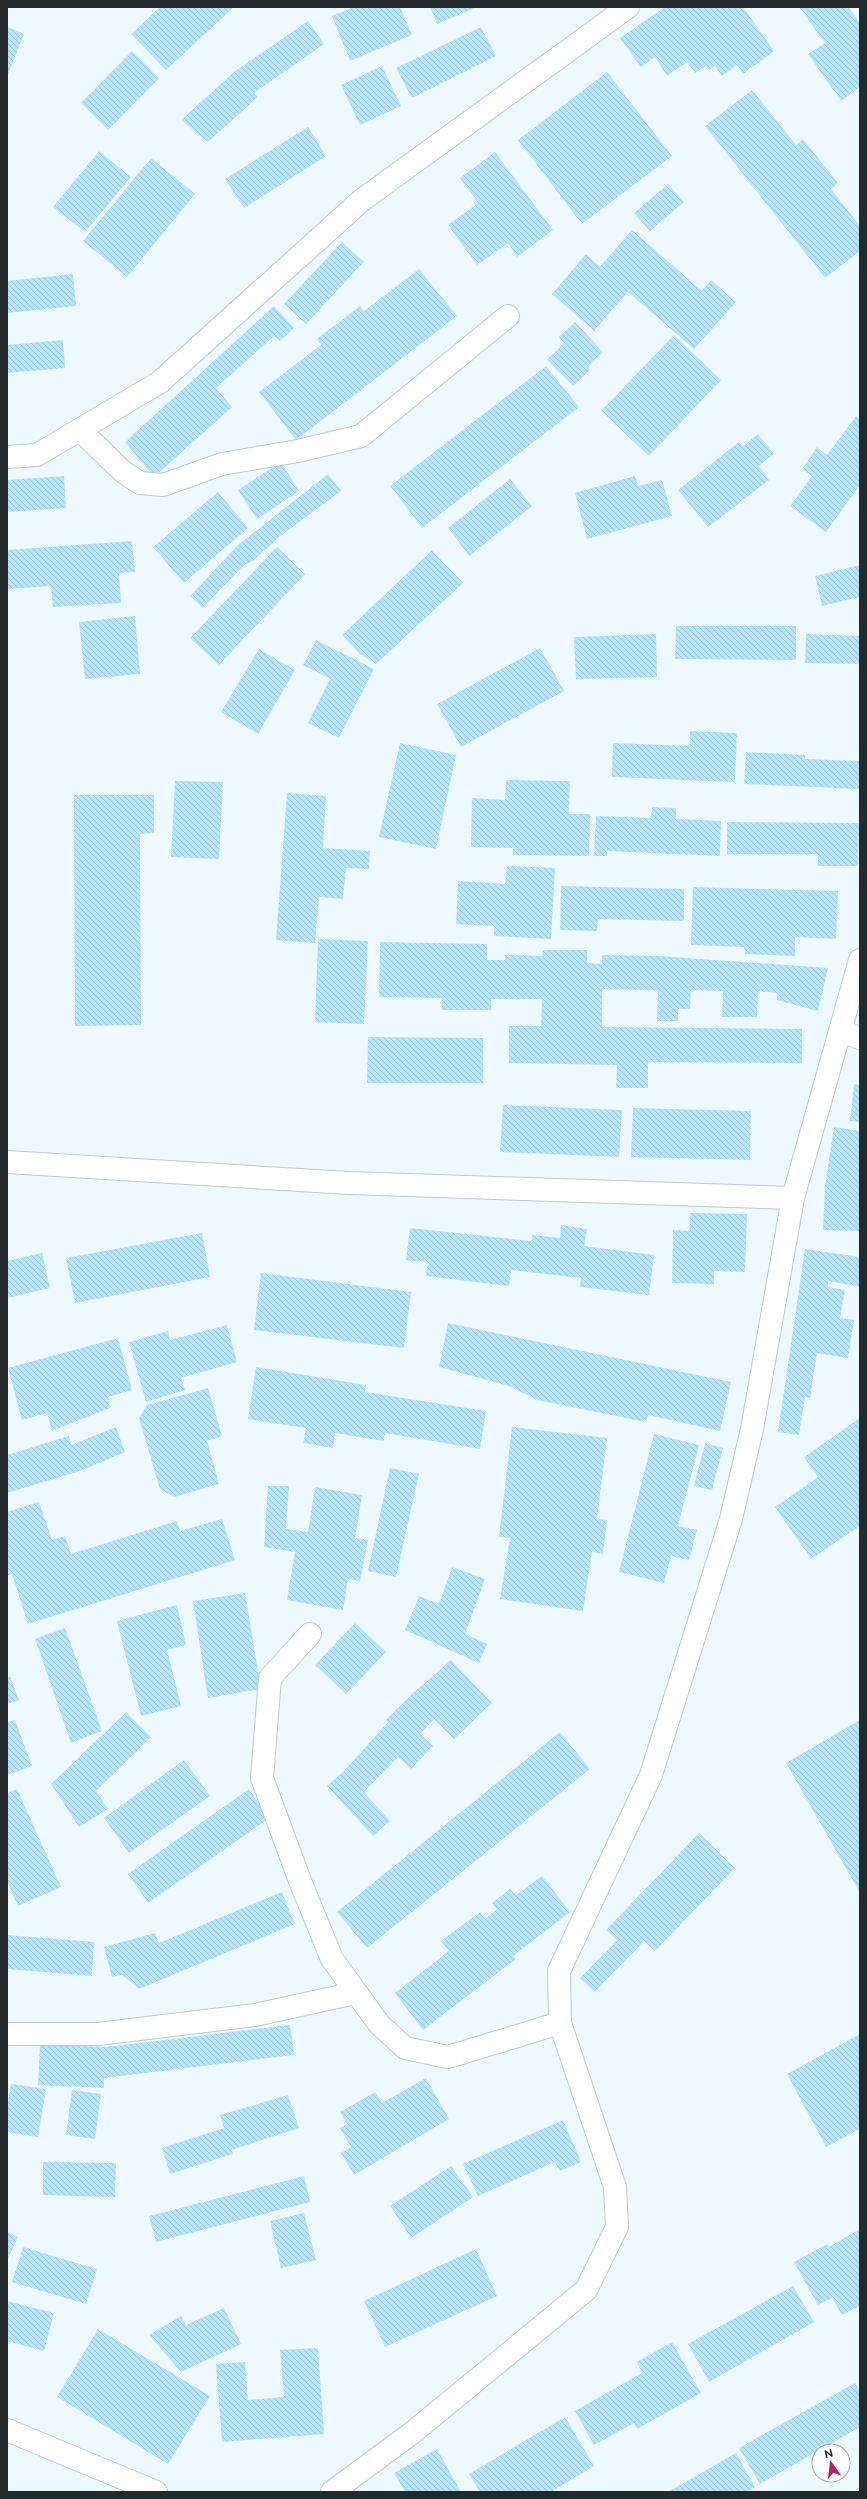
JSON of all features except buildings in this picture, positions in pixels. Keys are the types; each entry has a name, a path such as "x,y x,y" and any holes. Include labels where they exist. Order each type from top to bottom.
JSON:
{"street":[{"path":"7,457 37,455 160,382 362,200 628,7"},
{"path":"80,430 128,475 140,483 163,485 222,464 298,450 361,436 508,316"},
{"path":"332,2492 412,2433 586,2290 617,2227 615,2187 560,2023 560,1971 651,1775 731,1519 752,1429 793,1198 850,1034 860,960"},
{"path":"7,1162 349,1184 793,1198"},
{"path":"310,1634 270,1678 262,1778 300,1881 332,1959 355,1993 379,2024 405,2048 448,2057 560,2023"},
{"path":"7,2034 98,2034 255,2015 355,1993"},
{"path":"7,2430 156,2492"}]}
